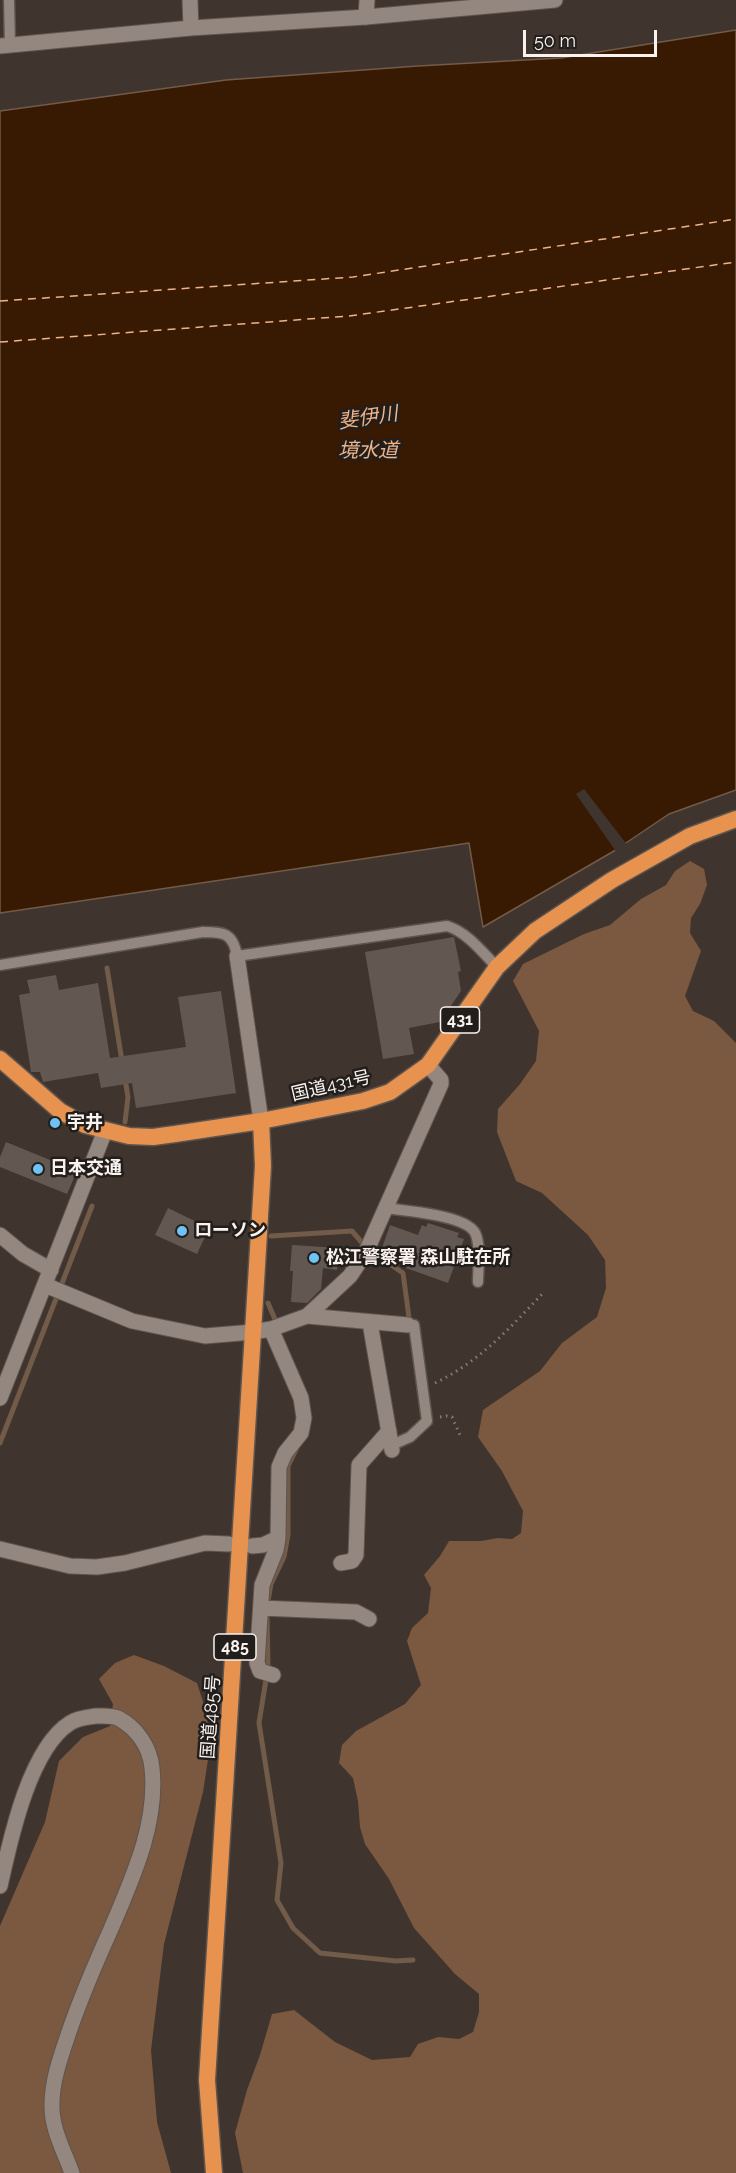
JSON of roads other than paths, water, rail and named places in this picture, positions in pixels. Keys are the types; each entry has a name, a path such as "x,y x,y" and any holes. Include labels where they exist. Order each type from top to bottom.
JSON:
{"highway":[{"name":"国道431号","path":"0,1059 60,1111 85,1125 129,1136 153,1137 363,1101 390,1092 428,1065 497,967 535,931 612,880 690,836 736,819"},
{"name":"国道485号","path":"214,2173 207,2080 263,1166 261,1120"}],"street":[{"path":"190,0 191,28"},
{"path":"366,17 367,0"},
{"path":"5,46 191,28 366,17 555,0"},
{"path":"237,956 261,1120"},
{"path":"54,1290 132,1321 205,1336 274,1329 307,1316 350,1276 366,1252 441,1084 441,1080 428,1065"},
{"path":"0,1398 54,1290 51,1270 105,1131"},
{"path":"0,1235 23,1254 51,1270"},
{"path":"307,1316 411,1325"},
{"path":"340,1563 352,1561 356,1555 359,1466 391,1442 370,1323"},
{"path":"273,1675 260,1671 257,1663 262,1585 273,1561 278,1538 279,1467 285,1453 300,1433 304,1418 301,1398 274,1329"},
{"path":"252,1546 263,1545 278,1538"},
{"path":"0,1549 70,1566 97,1567 125,1563 205,1543 229,1544"},
{"path":"261,1608 356,1612 369,1619"},
{"path":"0,1887 14,1824 39,1762 54,1736 71,1722 88,1717 114,1716 128,1723 138,1734 151,1756 153,1782 148,1825 136,1871 82,1995 59,2061 52,2104 54,2127 72,2173"}],"lane":[{"path":"5,46 9,0"},
{"path":"0,965 203,932 222,933 229,937 235,943 237,956 447,926 465,935 497,967"},
{"path":"385,1208 450,1218 472,1228 478,1247 478,1282"},
{"path":"391,1442 410,1437 427,1421 411,1325"}],"water":[{"name":"境水道","path":"736,30 736,790 669,814 614,851 483,927 469,843 0,913 0,111 226,80 561,58"}],"waterway":[{"path":"107,968 122,1061"},
{"path":"125,1079 128,1097 125,1122"},
{"path":"0,1443 92,1206"},
{"path":"271,1236 352,1231 364,1245"},
{"path":"370,1251 403,1273 410,1325"},
{"path":"268,1303 277,1324"},
{"path":"268,1601 271,1584 284,1557 288,1535 288,1466 296,1450"},
{"path":"267,1614 268,1667 259,1723 281,1863 277,1900 293,1928 320,1953 396,1961 413,1960"}],"place":[{"name":"宇井","path":"55,1123"},
{"name":"日本交通","path":"38,1169"},
{"name":"ローソン","path":"182,1231"},
{"name":"松江警察署 森山駐在所","path":"314,1258"}],"water label":[{"name":"斐伊川","path":"368,418"}]}
